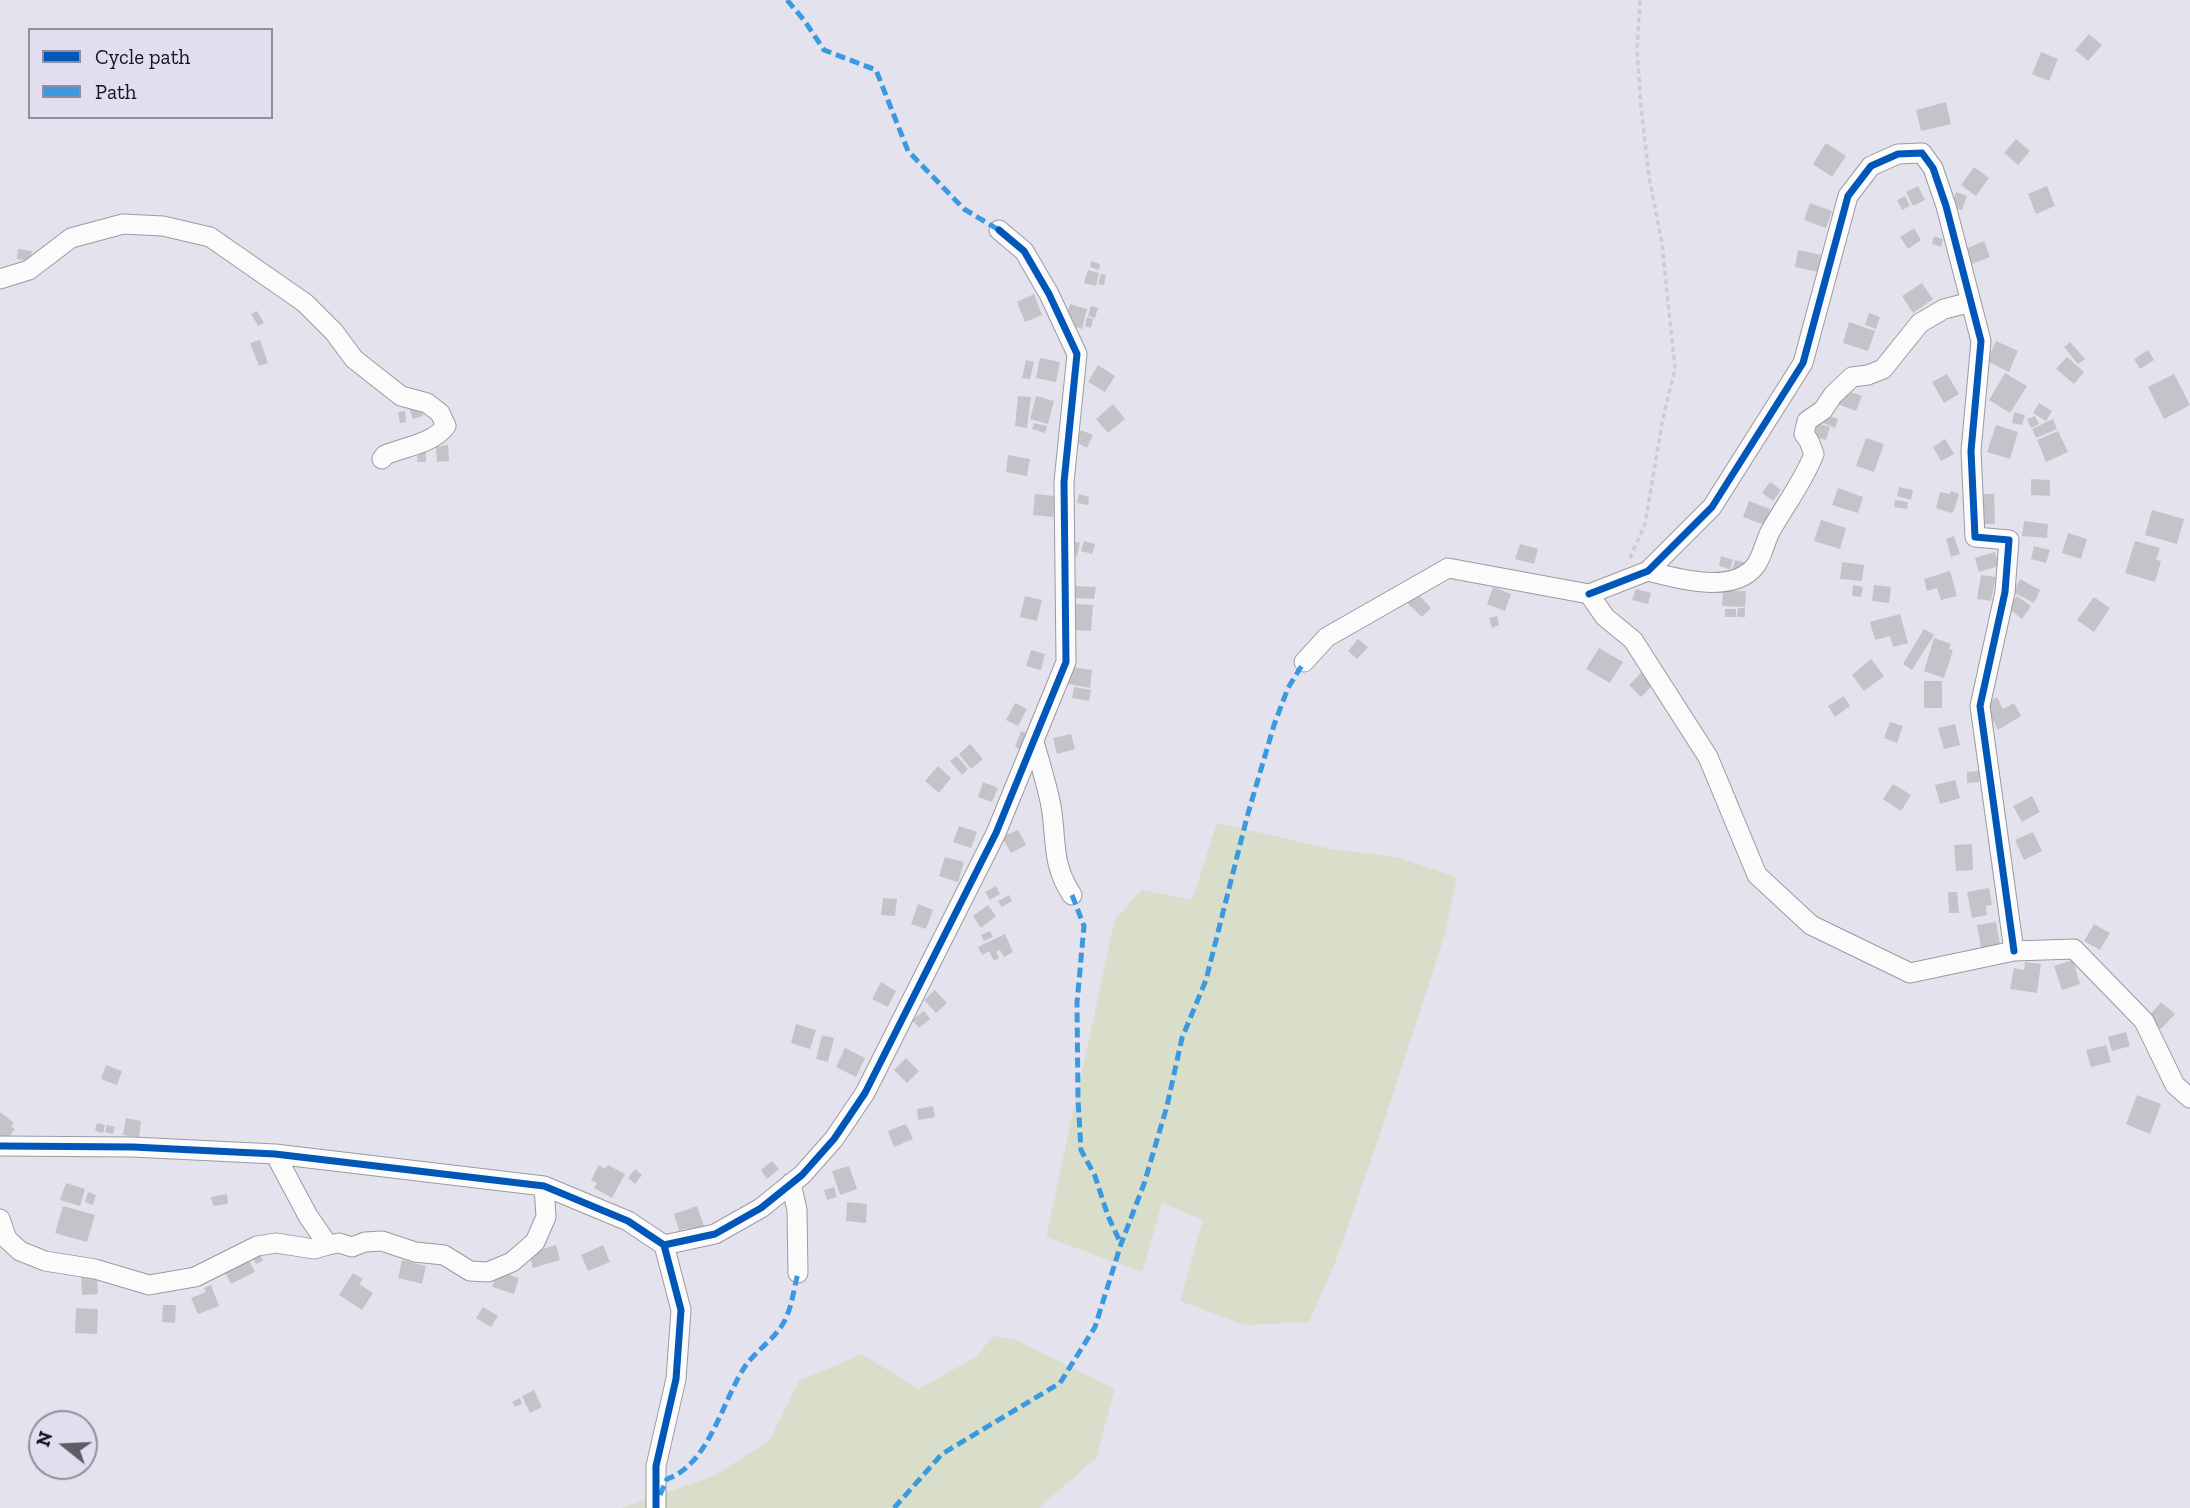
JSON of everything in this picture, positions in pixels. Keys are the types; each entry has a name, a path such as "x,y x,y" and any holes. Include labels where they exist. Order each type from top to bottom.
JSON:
{"street":[{"path":"1304,662 1327,637 1448,568 1589,594 1648,571 1712,507 1803,363 1848,196 1871,166 1898,153 1922,153 1933,169 1980,341 1971,452 1975,537 2009,540 2005,592 1980,706 2014,951"},
{"path":"0,279 29,270 71,238 123,224 163,226 210,237 254,265 305,303 334,332 354,359 401,396 427,403 440,413 446,426 439,435 385,455 382,459"},
{"path":"664,1245 715,1234 761,1208 802,1175 834,1139 865,1093 996,833 1066,662 1064,482 1077,354 1049,294 1024,251 999,230"},
{"path":"1648,571 1685,581 1725,582 1747,575 1757,563 1770,532 1792,500 1814,454 1804,434 1807,421 1823,410 1833,395 1852,377 1868,375 1882,369 1920,323 1944,309 1971,302"},
{"path":"1589,594 1605,617 1633,640 1708,757 1757,875 1811,925 1910,973 2014,951 2074,949 2144,1021 2175,1085 2190,1098"},
{"path":"1034,742 1051,807 1054,847 1061,878 1072,895"},
{"path":"0,1146 132,1147 275,1154 544,1186 628,1221 664,1245 681,1310 676,1379 656,1466 656,1508"},
{"path":"275,1154 308,1216 328,1245"},
{"path":"791,1183 797,1210 798,1273"},
{"path":"0,1219 7,1239 20,1251 44,1261 95,1269 149,1285 195,1277 257,1247 276,1243 314,1249 339,1243 352,1247 365,1242 382,1241 415,1252 444,1255 470,1270 488,1272 512,1262 535,1242 546,1217 544,1186"}],"path":[{"path":"1619,583 1645,524 1662,418 1675,369 1662,243 1649,177 1642,106 1637,50 1640,0"}],"green space":[{"path":"1217,823 1331,849 1396,857 1457,877 1444,937 1380,1134 1335,1263 1309,1322 1244,1325 1180,1301 1203,1220 1162,1203 1142,1272 1046,1237 1115,919 1142,890 1192,900"},
{"path":"993,1336 1016,1340 1115,1389 1096,1458 1039,1508 621,1508 714,1476 770,1440 799,1381 862,1354 918,1389 976,1357"}],"building":[{"path":"2089,34 2102,45 2088,61 2075,50"},
{"path":"2041,52 2058,59 2049,81 2032,74"},
{"path":"1946,102 1951,124 1921,131 1916,110"},
{"path":"2016,139 2030,151 2018,165 2004,153"},
{"path":"1826,143 1846,156 1832,177 1813,164"},
{"path":"1974,167 1989,178 1976,196 1961,185"},
{"path":"1918,186 1925,200 1913,206 1906,192"},
{"path":"2047,186 2055,206 2036,214 2028,194"},
{"path":"1956,192 1967,196 1962,210 1951,207"},
{"path":"1905,196 1910,206 1902,210 1897,200"},
{"path":"1810,203 1832,211 1826,228 1804,220"},
{"path":"1914,228 1921,240 1908,249 1900,237"},
{"path":"1934,236 1943,239 1941,247 1932,244"},
{"path":"1984,241 1990,257 1972,264 1966,249"},
{"path":"18,249 32,251 30,261 17,259"},
{"path":"1798,250 1821,255 1818,272 1795,267"},
{"path":"1091,261 1100,264 1099,270 1090,267"},
{"path":"1088,270 1099,273 1096,286 1084,283"},
{"path":"1101,274 1106,275 1104,285 1098,284"},
{"path":"1922,283 1933,299 1913,313 1902,296"},
{"path":"1034,294 1042,315 1025,322 1017,302"},
{"path":"1070,304 1087,309 1082,329 1064,323"},
{"path":"1091,306 1098,308 1095,318 1088,316"},
{"path":"257,311 264,323 258,326 251,314"},
{"path":"1869,313 1880,317 1876,329 1865,325"},
{"path":"1087,317 1093,319 1091,328 1085,326"},
{"path":"1849,322 1875,331 1868,351 1843,343"},
{"path":"260,340 268,363 259,366 250,343"},
{"path":"1996,341 2018,351 2009,372 1987,361"},
{"path":"2070,342 2085,359 2078,364 2064,347"},
{"path":"2148,350 2154,360 2140,369 2134,359"},
{"path":"2067,357 2084,372 2074,384 2056,369"},
{"path":"1040,358 1060,362 1056,382 1036,378"},
{"path":"1026,360 1034,362 1030,379 1022,378"},
{"path":"1098,365 1115,376 1105,392 1088,382"},
{"path":"2005,373 2027,386 2010,413 1989,400"},
{"path":"1947,374 1959,394 1944,403 1932,382"},
{"path":"2174,374 2190,405 2164,419 2148,387"},
{"path":"1843,389 1862,396 1856,411 1837,404"},
{"path":"1018,396 1031,397 1027,428 1015,426"},
{"path":"1036,396 1054,401 1048,424 1030,419"},
{"path":"419,403 423,416 413,419 408,406"},
{"path":"2039,403 2052,411 2046,421 2033,413"},
{"path":"1113,404 1125,419 1108,433 1096,419"},
{"path":"405,411 406,422 400,423 398,412"},
{"path":"2014,412 2025,415 2022,425 2012,423"},
{"path":"1824,414 1838,419 1835,428 1821,422"},
{"path":"2035,416 2039,424 2031,428 2027,419"},
{"path":"2053,419 2057,429 2036,438 2032,429"},
{"path":"1811,421 1830,427 1826,440 1806,434"},
{"path":"1034,423 1047,426 1045,433 1032,429"},
{"path":"1996,425 2018,432 2010,459 1987,452"},
{"path":"1081,430 1093,435 1087,448 1075,442"},
{"path":"2058,431 2068,452 2046,462 2037,440"},
{"path":"1866,438 1884,444 1874,472 1856,466"},
{"path":"1945,439 1954,454 1941,461 1933,447"},
{"path":"448,445 449,461 437,462 436,447"},
{"path":"418,451 426,452 426,462 417,462"},
{"path":"1008,455 1030,459 1027,476 1006,472"},
{"path":"2031,479 2050,480 2050,496 2031,495"},
{"path":"1770,482 1781,490 1773,501 1762,493"},
{"path":"1899,487 1913,490 1911,500 1897,496"},
{"path":"1838,488 1863,497 1858,513 1832,505"},
{"path":"1951,491 1959,494 1954,511 1950,513 1936,508 1940,492 1950,494"},
{"path":"1035,494 1055,496 1053,517 1033,515"},
{"path":"1079,494 1089,497 1088,505 1077,503"},
{"path":"1977,494 1994,494 1995,524 1978,524"},
{"path":"1895,500 1908,502 1907,509 1894,507"},
{"path":"1749,501 1770,509 1765,525 1743,517"},
{"path":"2152,510 2184,519 2177,544 2145,535"},
{"path":"1821,520 1846,528 1840,549 1814,541"},
{"path":"2024,521 2048,524 2047,538 2022,536"},
{"path":"2068,533 2087,539 2081,559 2062,553"},
{"path":"1954,536 1960,554 1951,557 1946,539"},
{"path":"1070,541 1080,543 1077,556 1068,554"},
{"path":"1084,541 1095,544 1092,554 1081,551"},
{"path":"2135,541 2160,548 2156,560 2161,561 2155,582 2125,573"},
{"path":"1520,544 1538,549 1534,564 1515,559"},
{"path":"2034,546 2050,550 2046,563 2031,559"},
{"path":"1995,552 1999,566 1979,572 1975,558"},
{"path":"1721,556 1733,560 1730,569 1719,566"},
{"path":"1735,560 1747,563 1744,573 1732,569"},
{"path":"1842,562 1864,565 1862,581 1840,579"},
{"path":"1950,571 1957,596 1941,600 1937,588 1927,591 1924,579"},
{"path":"1981,575 1996,577 1991,601 1977,599"},
{"path":"2020,579 2040,590 2034,603 2013,592"},
{"path":"1853,585 1863,587 1861,597 1852,596"},
{"path":"1874,585 1891,587 1889,603 1872,601"},
{"path":"1076,586 1096,587 1094,599 1075,598"},
{"path":"1493,587 1511,594 1505,611 1487,604"},
{"path":"1636,589 1651,593 1648,604 1632,600"},
{"path":"1723,591 1746,591 1745,607 1722,606"},
{"path":"1417,593 1431,608 1422,617 1407,603"},
{"path":"1025,596 1042,600 1037,621 1020,617"},
{"path":"2017,596 2031,606 2022,619 2008,608"},
{"path":"2094,597 2110,608 2094,632 2077,620"},
{"path":"1074,604 1093,605 1091,631 1072,630"},
{"path":"1738,608 1745,608 1745,617 1737,617"},
{"path":"1725,609 1736,609 1736,617 1725,617"},
{"path":"1900,614 1908,643 1893,647 1890,636 1875,640 1870,622"},
{"path":"1497,616 1499,625 1492,628 1489,618"},
{"path":"1924,629 1934,635 1912,670 1903,664"},
{"path":"1934,638 1951,644 1949,649 1953,650 1944,678 1924,671"},
{"path":"1358,639 1368,647 1357,659 1348,651"},
{"path":"1599,648 1623,662 1610,683 1586,669"},
{"path":"1031,650 1045,654 1041,670 1026,666"},
{"path":"1871,659 1884,676 1864,691 1852,675"},
{"path":"1071,667 1092,670 1090,688 1068,684"},
{"path":"1643,671 1655,683 1641,697 1629,685"},
{"path":"1924,681 1942,681 1942,708 1924,708"},
{"path":"1074,687 1091,690 1089,701 1072,698"},
{"path":"1844,696 1850,706 1835,717 1828,706"},
{"path":"1997,697 2003,709 2014,703 2021,716 1998,730 1984,704"},
{"path":"1015,703 1027,709 1018,726 1006,720"},
{"path":"1890,722 1903,726 1897,743 1884,738"},
{"path":"1955,724 1960,745 1944,749 1938,728"},
{"path":"1021,731 1029,734 1023,750 1015,747"},
{"path":"1071,734 1075,749 1057,754 1053,738"},
{"path":"970,744 983,759 971,769 959,754"},
{"path":"957,756 968,769 962,775 950,761"},
{"path":"938,766 951,778 939,793 925,781"},
{"path":"1979,771 1979,782 1967,783 1967,772"},
{"path":"1955,780 1960,798 1940,804 1935,785"},
{"path":"983,782 998,788 992,802 978,797"},
{"path":"1893,784 1911,795 1901,811 1883,799"},
{"path":"2032,796 2040,812 2022,822 2013,806"},
{"path":"959,826 977,832 971,848 953,842"},
{"path":"1018,830 1026,845 1011,853 1002,837"},
{"path":"2033,832 2042,851 2024,860 2015,840"},
{"path":"1972,844 1973,870 1956,871 1954,845"},
{"path":"945,857 964,862 958,882 939,876"},
{"path":"996,886 1000,894 990,900 985,892"},
{"path":"1989,888 1992,905 1986,906 1987,915 1972,918 1967,892"},
{"path":"1948,892 1957,892 1959,913 1949,913"},
{"path":"1009,895 1012,901 1002,907 998,901"},
{"path":"883,898 897,899 895,916 881,915"},
{"path":"918,904 933,910 926,929 911,924"},
{"path":"988,905 996,916 981,928 973,916"},
{"path":"1996,922 2000,945 1981,948 1977,925"},
{"path":"2094,924 2110,933 2100,950 2084,941"},
{"path":"990,931 993,937 984,941 981,935"},
{"path":"1005,934 1013,952 1004,957 1000,950 996,952 999,958 994,961 989,951 982,955 978,947"},
{"path":"2073,960 2080,984 2062,990 2054,966"},
{"path":"2025,962 2041,964 2037,993 2010,989 2014,968 2024,970"},
{"path":"881,982 896,991 888,1007 872,999"},
{"path":"935,990 947,1003 936,1013 924,1000"},
{"path":"2161,1002 2175,1014 2161,1029 2148,1017"},
{"path":"924,1011 930,1019 919,1028 912,1020"},
{"path":"796,1024 816,1030 810,1049 791,1043"},
{"path":"2126,1032 2130,1046 2112,1051 2108,1037"},
{"path":"822,1035 834,1038 828,1062 816,1059"},
{"path":"2106,1045 2111,1062 2091,1067 2086,1050"},
{"path":"845,1048 865,1058 856,1077 836,1067"},
{"path":"906,1058 919,1071 907,1083 894,1070"},
{"path":"106,1065 122,1071 117,1085 101,1079"},
{"path":"2137,1095 2161,1104 2150,1134 2126,1124"},
{"path":"933,1106 935,1117 918,1120 917,1109"},
{"path":"0,1112 14,1123 11,1127 15,1129 8,1138 0,1138"},
{"path":"126,1118 141,1121 139,1137 123,1135"},
{"path":"97,1123 105,1125 103,1133 95,1131"},
{"path":"906,1124 913,1139 894,1147 888,1131"},
{"path":"107,1125 115,1127 113,1134 105,1132"},
{"path":"772,1161 779,1169 767,1179 761,1170"},
{"path":"599,1165 605,1169 608,1165 625,1174 612,1198 594,1188 597,1183 591,1180"},
{"path":"849,1166 857,1189 840,1195 832,1171"},
{"path":"635,1169 642,1175 635,1184 628,1178"},
{"path":"66,1183 85,1189 80,1206 60,1200"},
{"path":"834,1187 837,1197 827,1200 824,1190"},
{"path":"88,1192 96,1195 93,1205 85,1202"},
{"path":"227,1194 228,1204 213,1206 211,1197"},
{"path":"847,1202 867,1204 866,1223 846,1221"},
{"path":"63,1206 95,1215 87,1242 55,1233"},
{"path":"697,1206 705,1229 689,1234 687,1228 679,1231 674,1214"},
{"path":"556,1245 560,1260 533,1268 529,1253"},
{"path":"603,1245 610,1262 588,1271 581,1255"},
{"path":"260,1253 263,1261 256,1264 252,1257"},
{"path":"246,1254 255,1272 231,1284 222,1266"},
{"path":"402,1260 426,1266 422,1284 398,1278"},
{"path":"498,1271 519,1278 514,1294 492,1287"},
{"path":"353,1273 363,1279 359,1284 373,1293 362,1310 339,1295"},
{"path":"97,1274 98,1294 82,1295 81,1275"},
{"path":"211,1285 219,1306 198,1314 191,1298 206,1292 204,1288"},
{"path":"163,1305 176,1305 175,1323 162,1322"},
{"path":"483,1307 498,1316 491,1327 476,1318"},
{"path":"76,1308 98,1309 97,1334 75,1333"},
{"path":"534,1390 542,1407 530,1413 522,1396"},
{"path":"520,1398 522,1404 515,1407 512,1402"}],"marked path":[{"path":"787,0 824,50 876,70 908,151 964,209 999,230"},
{"path":"894,1508 942,1454 1060,1383 1095,1327 1121,1244 1144,1184 1167,1106 1182,1038 1206,980 1247,817 1274,725 1288,688 1304,662"},
{"path":"1072,895 1084,926 1077,1003 1081,1150 1095,1176 1108,1216 1121,1244"},
{"path":"660,1495 667,1479 682,1471 705,1446 737,1379 785,1320 798,1273"}],"cycle path":[{"path":"1589,594 1648,571 1712,507 1803,363 1848,196 1871,166 1898,154 1922,153 1933,168 1946,206 1981,341 1971,451 1975,537 2009,540 2005,592 1980,706 2014,951"},
{"path":"664,1245 715,1234 761,1208 802,1175 834,1139 865,1093 996,833 1066,662 1064,482 1077,354 1049,294 1024,251 999,230"},
{"path":"0,1146 133,1147 275,1154 544,1186 628,1221 664,1245 681,1310 676,1379 656,1466 656,1508"}]}
